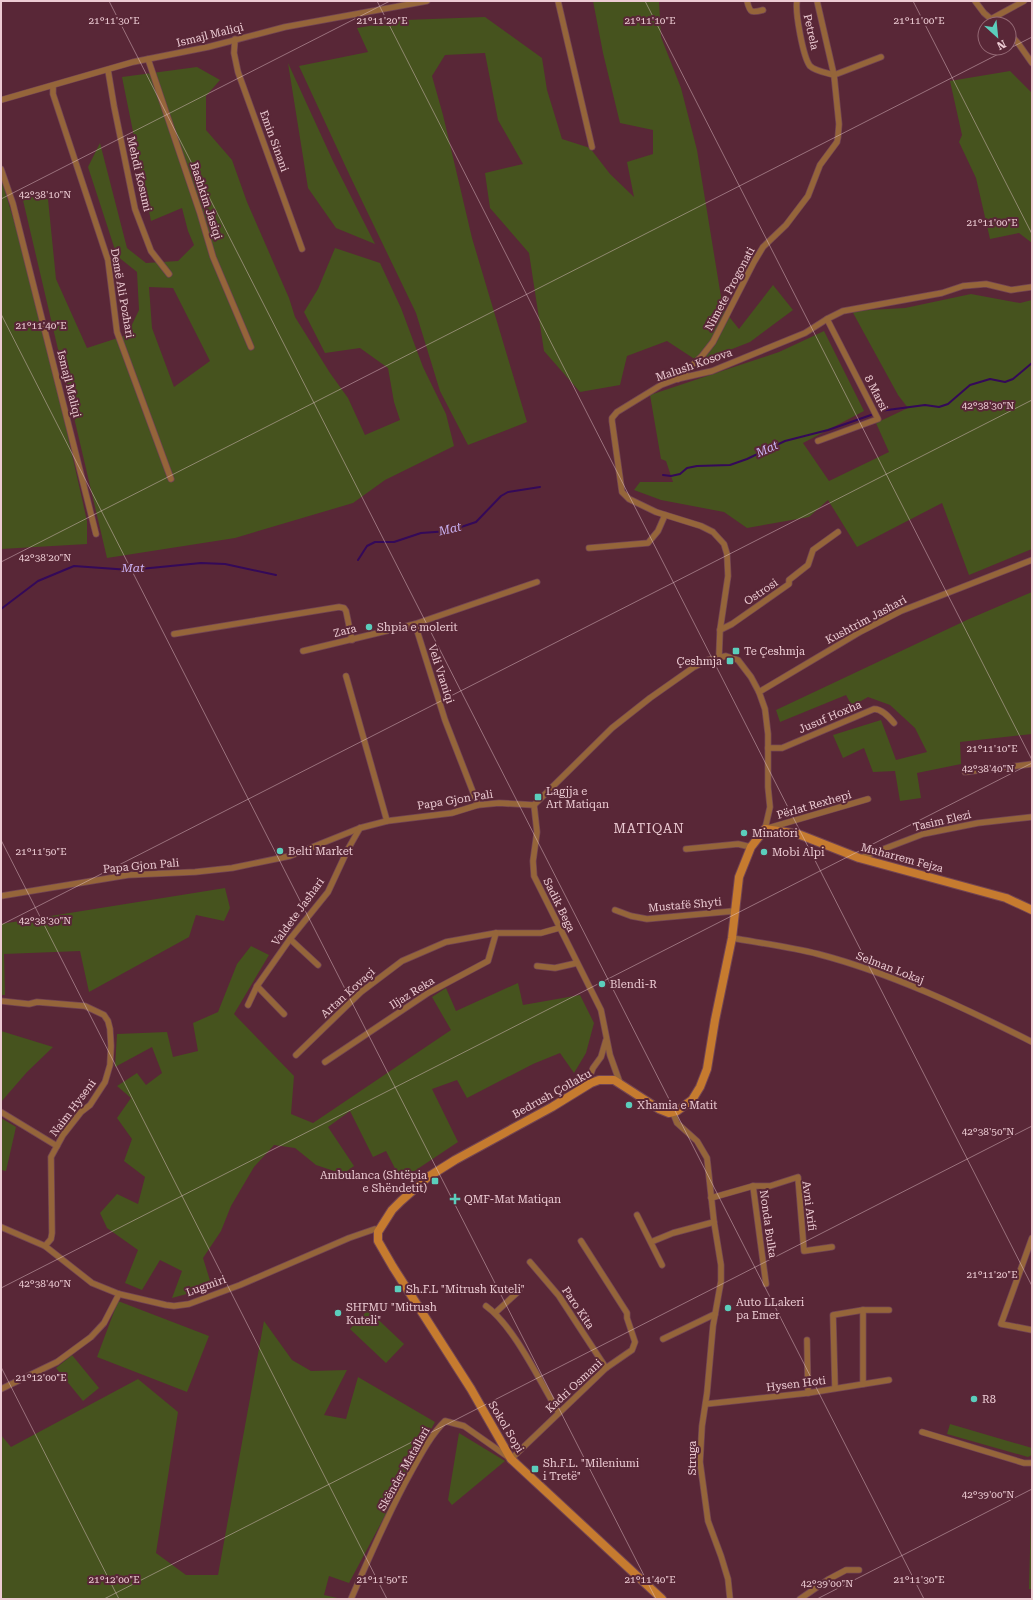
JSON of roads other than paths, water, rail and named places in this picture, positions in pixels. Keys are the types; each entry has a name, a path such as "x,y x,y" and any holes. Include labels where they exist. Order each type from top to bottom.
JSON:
{"street":[{"name":"Ismajl Maliqi","path":"1,100 148,59 208,47 236,39 332,18 427,1"},
{"path":"558,1 592,147"},
{"path":"747,1 751,11 763,10"},
{"name":"Petrela","path":"797,1 796,9 805,53 810,65 813,68 834,75"},
{"name":"Nimete Progonati","path":"677,379 702,356 714,342 763,247 786,225 808,196 820,165 836,142 839,124 834,75 817,1"},
{"path":"975,1 987,16"},
{"path":"996,16 1024,1"},
{"name":"Emin Sinani","path":"236,39 234,52 238,72 302,249"},
{"path":"1017,42 1032,63"},
{"path":"834,75 881,57"},
{"name":"Bashkim Jasiqi","path":"148,59 200,213 213,257 250,347"},
{"name":"Mehdi Kosumi","path":"108,70 135,209 151,251 169,274"},
{"name":"Demë Ali Pozhari","path":"53,86 53,94 108,260 117,332 171,479"},
{"name":"Ismajl Maliqi","path":"1,169 14,204 96,534"},
{"name":"Malush Kosova","path":"719,657 720,630 728,576 727,554 724,544 713,532 701,526 656,512 629,499 622,492 612,421 614,415 655,389 677,379 712,371 805,333 827,319 850,310 935,294 963,286 986,284 1011,290 1032,287"},
{"name":"8 Marsi","path":"818,441 878,419 827,319"},
{"path":"589,548 648,543 658,530 664,514"},
{"name":"Ostrosi","path":"720,630 732,624 789,584 789,580 808,565 813,550 838,532"},
{"name":"Kushtrim Jashari","path":"759,692 860,632 901,611 1032,560"},
{"path":"414,624 537,582"},
{"path":"174,634 339,607 344,608 346,611 352,640"},
{"name":"Zara","path":"303,652 414,624"},
{"name":"Veli Vraniqi","path":"414,624 445,720 478,805"},
{"path":"534,805 612,728 650,698 694,667 708,660 726,656 738,660 751,677 759,692 765,709 768,734 768,787 770,807 765,829 752,846 739,877 732,938 705,1074 695,1096 684,1107 673,1113"},
{"path":"346,676 387,821"},
{"name":"Jusuf Hoxha","path":"768,748 782,748 874,709 882,711 894,723"},
{"path":"965,772 1032,764"},
{"name":"Përlat Rexhepi","path":"765,829 868,799"},
{"name":"Papa Gjon Pali","path":"1,896 128,875 194,872 238,867 290,856 360,828 387,821 452,813 478,805 499,803 534,805"},
{"name":"Sadik Bega","path":"534,805 537,832 533,861 534,876 600,1010 613,1066 620,1083"},
{"name":"Tasim Elezi","path":"859,858 923,834 978,823 1032,816"},
{"name":"Valdete Jashari","path":"248,1005 257,986 290,938 328,892 348,849 360,828"},
{"name":"Muharrem Fejza","path":"765,829 798,834 859,858 1006,898 1032,910"},
{"path":"686,849 738,844 752,846"},
{"name":"Mustafë Shyti","path":"615,910 631,916 647,919 734,911"},
{"name":"Artan Kovaçi","path":"296,1055 361,992 402,961 446,942 496,933 541,933 559,928"},
{"name":"Iljaz Reka","path":"325,1062 428,993 488,961 496,933"},
{"path":"290,938 318,965"},
{"name":"Selman Lokaj","path":"732,938 818,954 858,966 897,980 982,1017 1032,1042"},
{"path":"537,966 555,968 577,963"},
{"path":"257,986 284,1014"},
{"name":"Naim Hyseni","path":"1,1002 29,1004 38,1002 85,1006 104,1015 108,1021 111,1046 110,1065 105,1082 98,1094 72,1124 51,1157 52,1233 51,1239 45,1246"},
{"path":"585,1086 593,1068 601,1056 606,1039"},
{"name":"Bedrush Çollaku","path":"378,1232 392,1210 428,1177 455,1160 552,1107 585,1086 599,1080 614,1080 664,1112 673,1113"},
{"path":"1,1112 57,1146"},
{"name":"Struga","path":"673,1113 677,1123 697,1141 704,1151 708,1163 714,1222 721,1265 721,1281 715,1314 706,1404 702,1426 700,1462 704,1504 709,1527 718,1546 728,1579 730,1599"},
{"name":"Avni Arifi","path":"753,1186 770,1186 798,1177 804,1252 832,1247"},
{"name":"Nonda Bulka","path":"711,1198 753,1186 766,1284"},
{"path":"637,1215 662,1265"},
{"path":"651,1242 672,1233 714,1222"},
{"name":"Lugmiri","path":"1,1227 45,1246 92,1283 120,1294 166,1305 190,1304 240,1285 349,1238 375,1229 378,1232"},
{"name":"Sokol Sopi","path":"378,1232 378,1241 393,1268 471,1389 511,1459 662,1599"},
{"path":"1032,1238 1001,1324 1032,1330"},
{"name":"Kadri Osmani","path":"511,1459 606,1368 632,1350 635,1342 627,1318 627,1313 581,1241"},
{"name":"Paro Kita","path":"530,1262 559,1296 606,1368"},
{"path":"495,1312 519,1291"},
{"path":"1,1389 57,1362 91,1337 104,1323 120,1294"},
{"path":"486,1306 495,1312 513,1336 559,1414"},
{"path":"836,1388 833,1315 863,1310 889,1310"},
{"path":"863,1310 864,1384"},
{"path":"663,1339 715,1314"},
{"path":"807,1340 808,1393"},
{"name":"Hysen Hoti","path":"706,1404 808,1393 889,1380"},
{"name":"Skënder Matallari","path":"352,1599 371,1552 402,1489 422,1452 439,1427 445,1421 464,1426 511,1459"},
{"path":"922,1432 1024,1463 1032,1463"},
{"path":"800,1599 829,1579 846,1570 859,1570"}],"waterway":[{"name":"Mat","path":"880,411 925,405 939,407 948,404 970,385 990,379 1005,382 1013,379 1032,363"},
{"name":"Mat","path":"663,475 671,476 680,474 687,468 697,466 730,465 747,459 785,441 828,430 871,415"},
{"name":"Mat","path":"358,560 367,546 375,542 394,542 421,533 449,531 476,522 501,496 508,492 540,487"},
{"name":"Mat","path":"1,609 38,581 74,566 130,570 201,563 225,564 276,575"}],"place":[{"name":"Shpia e molerit","path":"369,627"},
{"name":"Te Çeshmja","path":"736,651"},
{"name":"Çeshmja","path":"730,661"},
{"name":"Lagjja e Art Matiqan","path":"538,797"},
{"name":"Minatori","path":"744,833"},
{"name":"Belti Market","path":"280,851"},
{"name":"Mobi Alpi","path":"764,852"},
{"name":"Blendi-R","path":"602,984"},
{"name":"Xhamia e Matit","path":"629,1105"},
{"name":"Ambulanca (Shtëpia e Shëndetit)","path":"435,1181"},
{"name":"QMF-Mat Matiqan","path":"455,1199"},
{"name":"Sh.F.L \"Mitrush Kuteli\"","path":"398,1289"},
{"name":"Auto LLakeri pa Emer","path":"728,1308"},
{"name":"SHFMU \"Mitrush Kuteli\"","path":"338,1313"},
{"name":"R8","path":"974,1399"},
{"name":"Sh.F.L. \"Mileniumi i Tretë\"","path":"535,1469"}],"district":[{"name":"MATIQAN","path":"649,828"}]}
